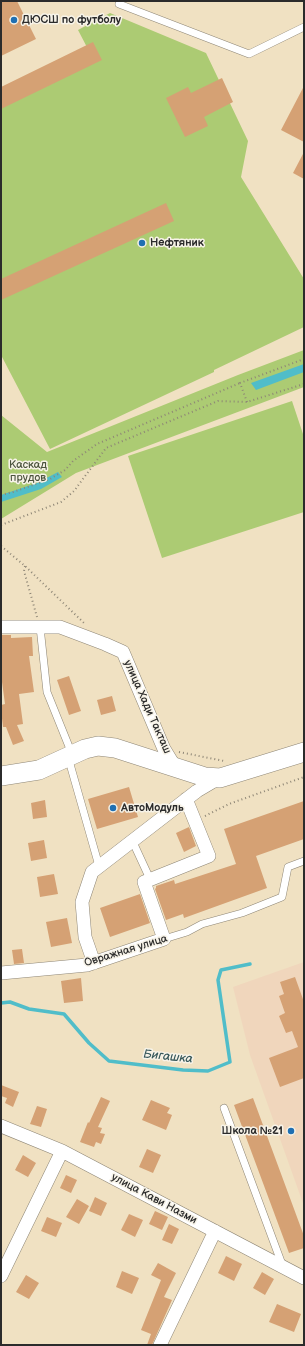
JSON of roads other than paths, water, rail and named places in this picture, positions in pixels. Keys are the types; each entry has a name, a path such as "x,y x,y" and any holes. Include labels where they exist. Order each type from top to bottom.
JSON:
{"street":[{"name":"улица Хади Такташ","path":"1,627 60,627 123,652 164,749 175,767"},
{"path":"1,776 39,770 85,749 98,746 115,748 205,777 220,778"},
{"path":"94,962 85,937 82,902 92,872 197,791 220,778 304,752"},
{"path":"164,939 144,882 209,856 186,799"},
{"name":"Овражная улица","path":"1,973 87,965 164,939"},
{"name":"улица Кави Назми","path":"1,1126 62,1151 304,1278"},
{"path":"1,1276 62,1151"},
{"path":"160,1345 215,1231"}],"lane":[{"path":"119,4 249,54 304,27"},
{"path":"40,627 47,692 70,756 99,866"},
{"path":"132,840 150,880"},
{"name":"Овражная улица","path":"164,939 187,932 202,924 242,913 282,897 288,867 304,861"},
{"path":"224,1108 283,1268"}],"water":[{"path":"304,364 304,372 256,390 251,383"},
{"path":"58,472 62,477 41,489 1,502 1,495 37,483"}],"waterway":[{"name":"Бигашка","path":"1,1003 10,1002 29,1009 64,1014 89,1043 109,1061 183,1070 208,1071 230,1062 218,980 221,970 250,964"}],"place":[{"name":"ДЮСШ по футболу","path":"14,20"},
{"name":"Нефтяник","path":"142,243"},
{"name":"АвтоМодуль","path":"113,808"},
{"name":"Школа №21","path":"291,1131"}],"park label":[{"name":"Каскад прудов","path":"28,471"}]}
